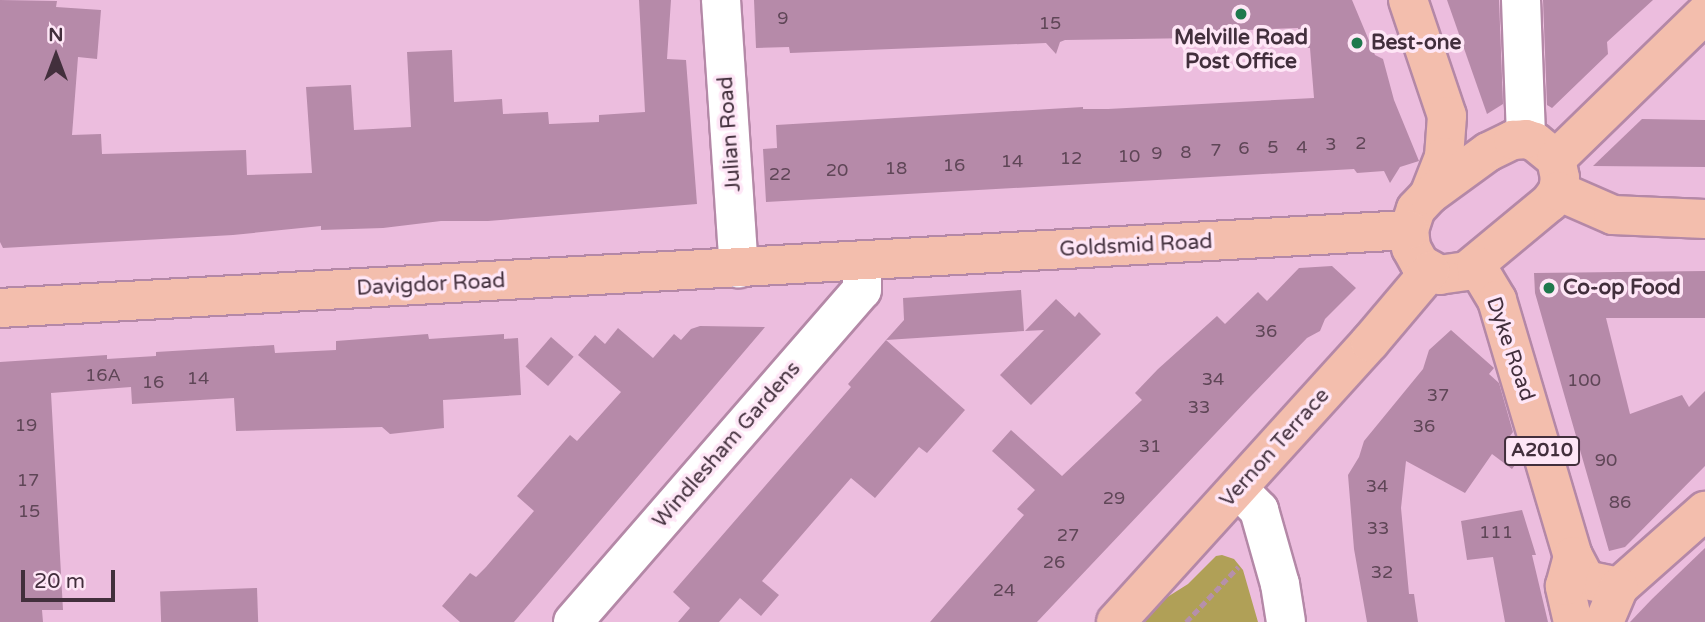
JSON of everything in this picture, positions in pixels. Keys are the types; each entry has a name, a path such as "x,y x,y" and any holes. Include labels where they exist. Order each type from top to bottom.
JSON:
{"main road":[{"path":"1408,0 1447,116 1444,157 1429,195 1416,209 1409,230 1411,248 1420,264 1430,271 1451,275 1476,265 1550,202 1535,159"},
{"path":"1429,195 1535,159 1705,14"},
{"path":"1447,116 1470,132 1535,159 1614,215 1705,219"},
{"name":"Goldsmid Road","path":"863,261 1409,230"},
{"name":"Davigdor Road","path":"0,308 863,261"},
{"name":"Dyke Road","path":"1476,265 1501,312 1573,556 1586,580 1619,587"},
{"name":"Vernon Terrace","path":"1116,622 1238,489 1430,271"},
{"path":"1604,622 1619,587 1705,511"},
{"name":"Dyke Road","path":"1573,556 1565,586 1573,622"}],"street":[{"name":"Julian Road","path":"721,0 739,268"},
{"path":"1521,0 1535,159"},
{"name":"Windlesham Gardens","path":"573,622 862,290 863,261"},
{"path":"1238,489 1259,510 1280,584 1286,622"}],"path":[{"path":"1186,622 1266,537"}],"shaded area":[{"path":"1216,556 1234,559 1243,570 1258,622 1136,622 1150,608 1188,584"}],"building":[{"path":"0,0 57,1 56,7 101,10 97,59 78,57 72,135 101,134 102,154 246,150 247,175 312,173 306,87 351,85 354,130 411,127 407,52 452,50 454,102 502,99 503,114 548,112 549,124 599,122 599,115 645,112 639,0 671,0 667,59 686,60 697,204 488,221 441,221 383,228 321,230 321,226 233,235 3,248 0,242"},
{"path":"754,0 1352,0 1375,55 1383,59 1394,100 1419,161 1400,167 1390,183 1384,171 1357,173 1354,169 766,202 763,149 777,148 776,125 1083,107 1108,109 1314,98 1310,48 1300,48 1298,28 1197,32 1197,38 1065,40 1060,42 1056,54 1046,43 790,53 789,47 756,48"},
{"path":"1447,0 1499,0 1503,104 1487,114"},
{"path":"1543,0 1653,0 1607,42 1608,54 1552,108 1547,105"},
{"path":"1642,119 1705,120 1705,167 1593,166"},
{"path":"1332,266 1356,288 1325,319 1320,331 1307,338 1037,622 930,622 1024,515 1017,509 1035,490 992,451 1011,430 1062,476 1142,400 1135,393 1158,369 1217,316 1225,324 1258,292 1267,301 1299,268"},
{"path":"1705,271 1705,318 1606,318 1630,414 1682,395 1689,407 1705,391 1705,466 1625,547 1609,551 1535,293 1534,273"},
{"path":"1021,290 1024,331 886,340 904,320 903,298"},
{"path":"1056,299 1075,317 1079,312 1101,334 1031,405 1000,375 1044,330 1025,331"},
{"path":"700,326 765,327 514,622 460,622 442,606 470,573 476,577 486,567 534,511 517,496 570,435 577,441 621,392 578,355 595,335 605,344 618,328 653,358 674,334 681,340 691,329"},
{"path":"1451,330 1494,368 1489,374 1499,383 1513,432 1510,436 1516,441 1521,457 1512,469 1492,454 1465,493 1406,461 1401,508 1409,594 1414,594 1418,622 1367,622 1354,549 1348,475 1359,457 1364,441 1423,369 1429,350"},
{"path":"428,334 429,339 504,334 504,339 518,338 521,395 443,400 444,428 390,434 382,427 236,431 234,398 132,404 131,387 51,393 63,610 42,610 43,622 0,622 0,362 107,355 107,359 156,356 156,352 274,345 275,353 336,350 336,341"},
{"path":"551,337 574,357 548,386 525,366"},
{"path":"886,340 965,410 927,453 919,447 875,498 851,478 762,581 779,595 761,616 740,598 719,622 678,622 690,608 673,592 851,387 848,384"},
{"path":"1522,510 1536,555 1532,555 1548,622 1505,622 1493,557 1467,560 1461,521"},
{"path":"1705,548 1705,622 1630,622 1652,599"},
{"path":"257,588 258,622 161,622 160,591"}],"place":[{"name":"Melville Road Post Office","path":"1241,14"},
{"name":"Best-one","path":"1357,43"},
{"name":"Co-op Food","path":"1549,288"}]}
